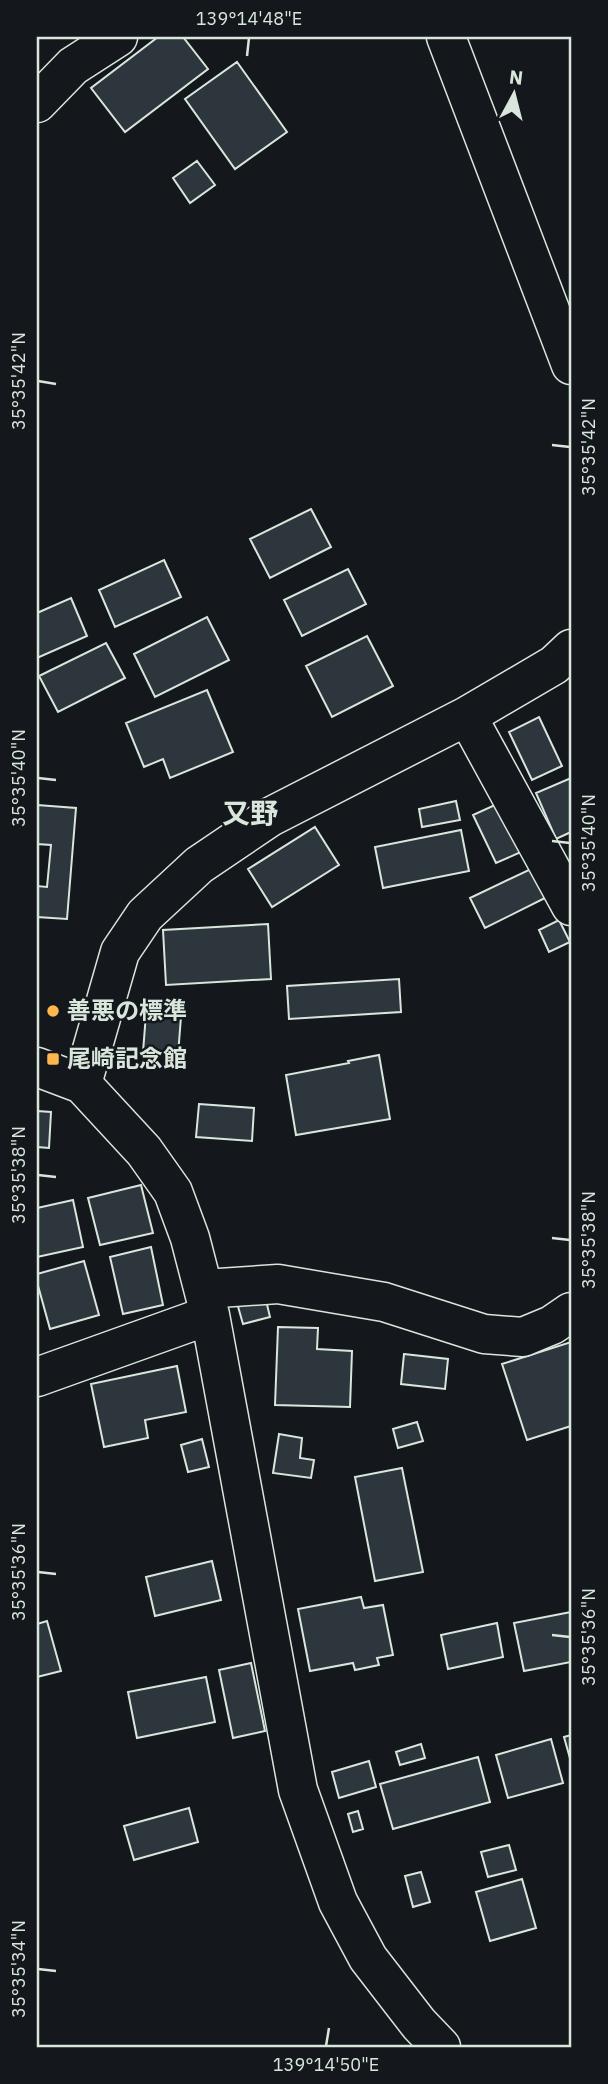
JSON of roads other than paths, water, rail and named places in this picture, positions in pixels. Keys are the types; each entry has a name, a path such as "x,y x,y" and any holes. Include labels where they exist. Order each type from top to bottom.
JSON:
{"street":[{"path":"37,103 73,66 118,37"},
{"path":"446,37 571,365"},
{"path":"82,1084 120,952 145,915 199,865 270,817 467,716 554,666 571,649"},
{"path":"467,716 571,906"},
{"path":"37,1067 82,1084 144,1151 173,1192 190,1238 207,1302 298,1790 338,1902 369,1958 419,2024 441,2047"},
{"path":"37,1377 207,1302 278,1284 384,1302 484,1334 523,1337 552,1325 571,1312"}],"place":[{"name":"善悪の標準","path":"53,1011"},
{"name":"尾崎記念館","path":"53,1059"}],"district":[{"name":"又野","path":"250,813"}]}
